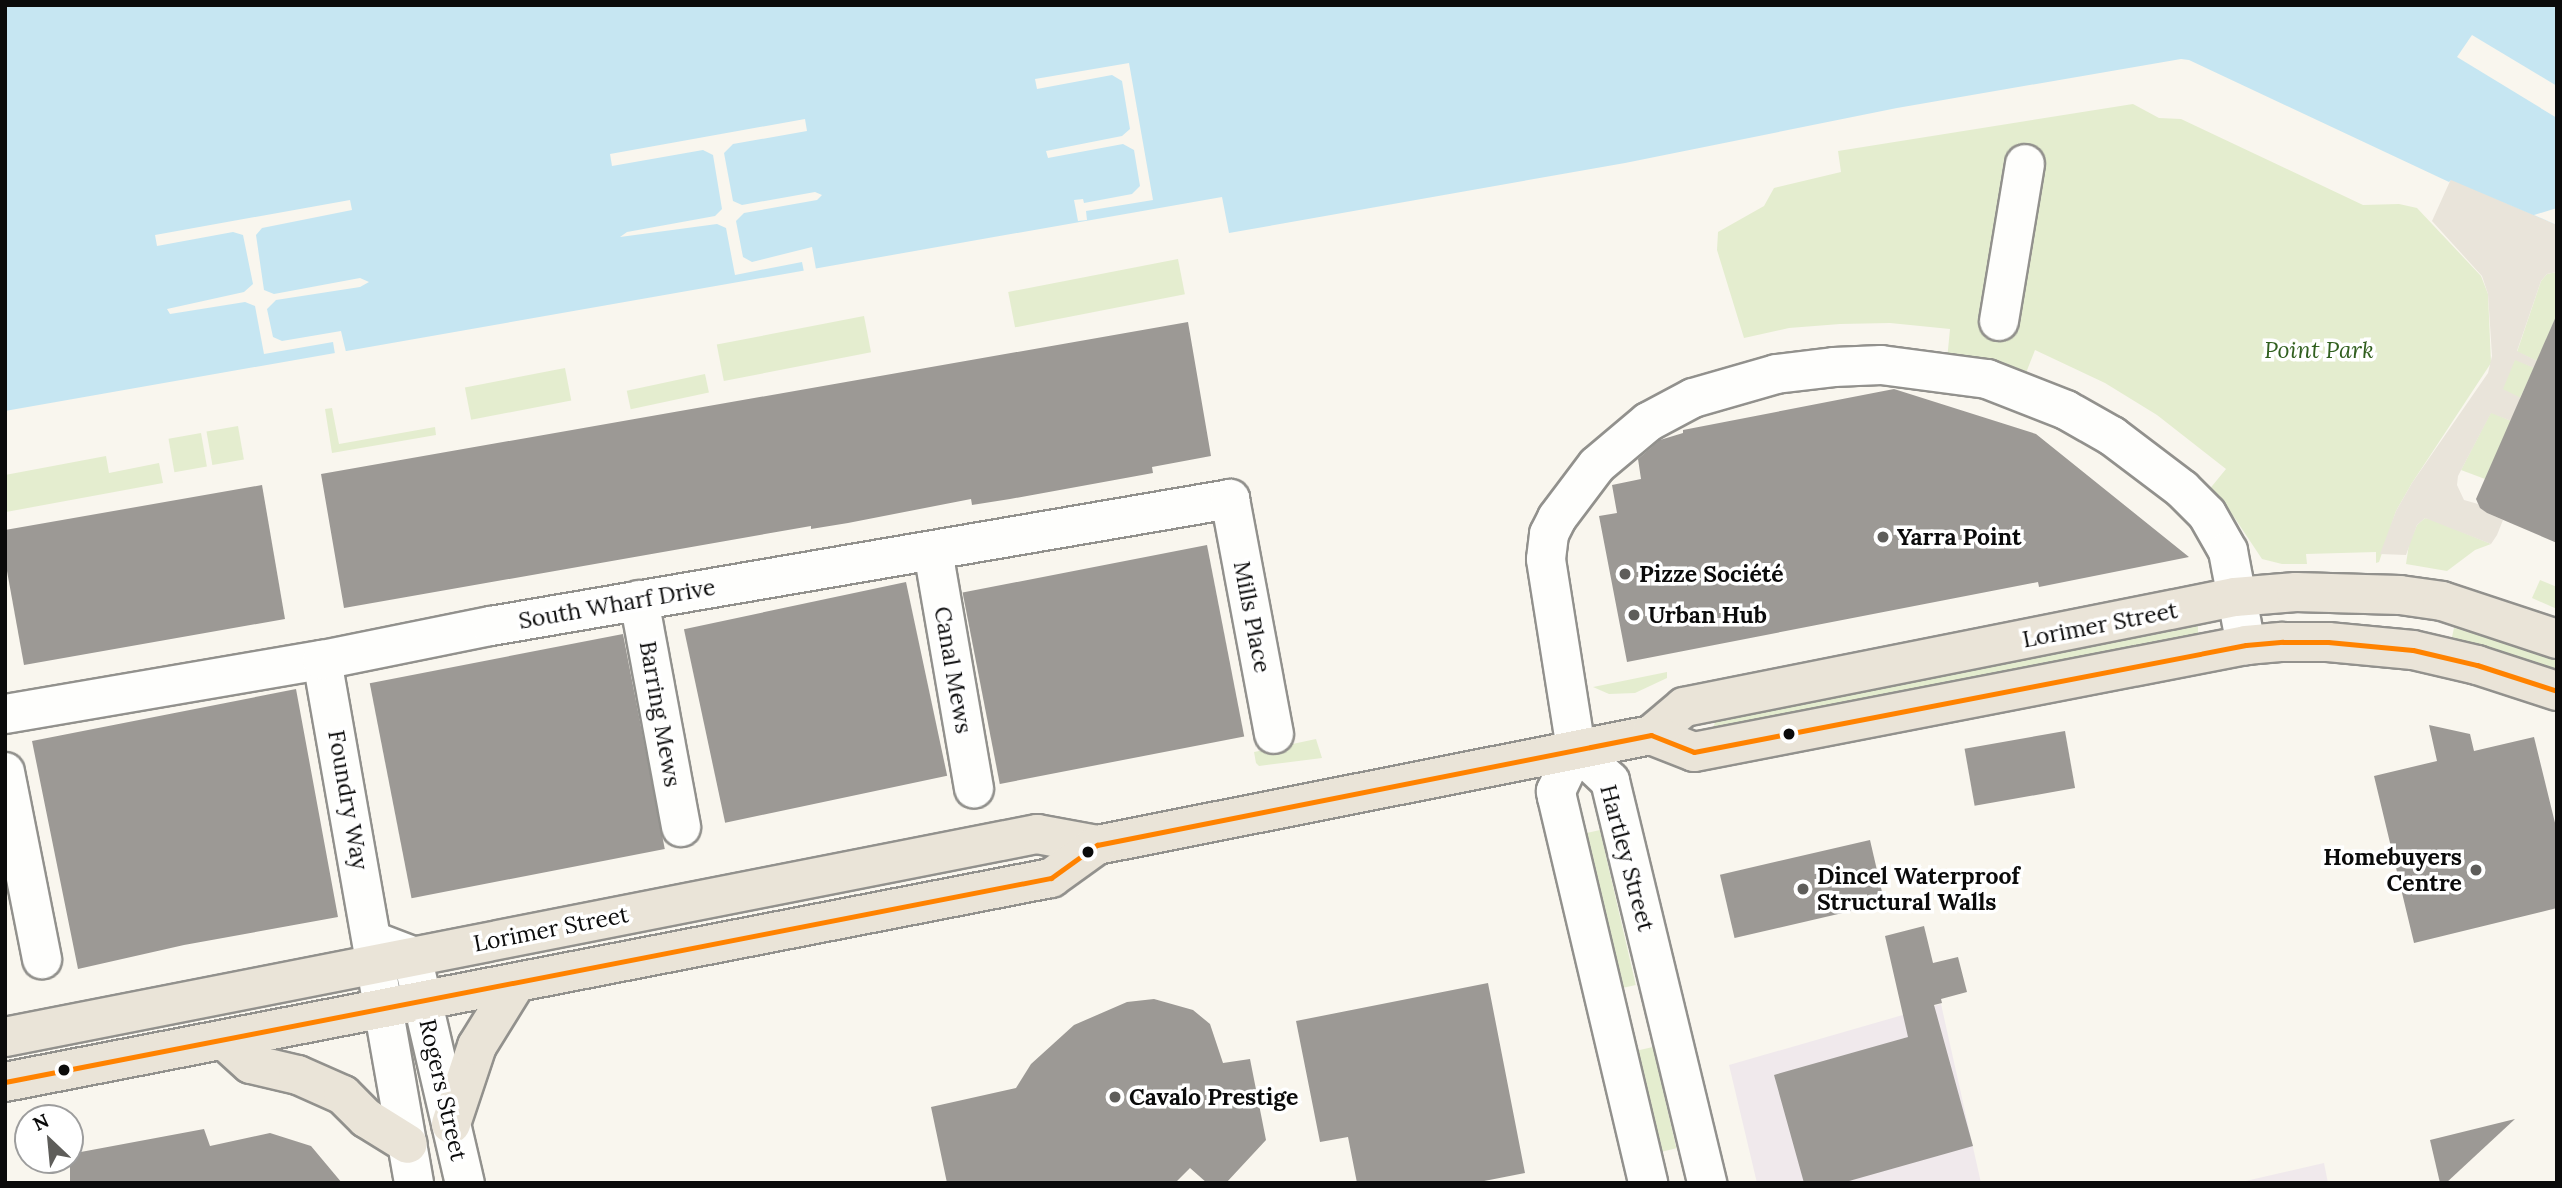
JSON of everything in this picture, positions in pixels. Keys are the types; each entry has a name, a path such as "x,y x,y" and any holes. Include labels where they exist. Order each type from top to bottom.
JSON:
{"main road":[{"name":"Lorimer Street","path":"5,1037 374,952 412,956 1037,834 1097,845 1651,735 1684,707 2235,597 2296,592 2400,595 2442,601 2557,639"},
{"name":"Lorimer Street","path":"1651,735 1694,752 2246,645 2306,641 2413,650 2477,665 2557,691"},
{"name":"Lorimer Street","path":"5,1082 423,1003 1051,878 1097,845"},
{"path":"451,1124 477,1046 516,983"},
{"path":"224,1040 251,1064 298,1075 344,1095 366,1118 408,1144"}],"street":[{"path":"1999,321 2025,164"},
{"path":"1576,749 1546,559 1549,534 1571,496 1597,465 1640,427 1666,410 1693,398 1776,374 1834,366 1908,368 1987,379 2066,410 2112,436 2182,489 2207,514 2228,551 2246,645"},
{"name":"South Wharf Drive","path":"5,714 323,660 639,600 1230,499"},
{"name":"Mills Place","path":"1230,499 1274,734"},
{"name":"Canal Mews","path":"933,551 974,788"},
{"name":"Barring Mews","path":"639,600 681,827"},
{"name":"Foundry Way","path":"323,660 374,952"},
{"name":"Hartley Street","path":"1648,1183 1556,791 1576,749 1610,781 1707,1183"},
{"path":"5,772 42,959"},
{"name":"Rogers Street","path":"374,952 414,1183"},
{"name":"Rogers Street","path":"412,956 465,1183"},
{"path":"1609,1022 1665,1009"}],"shaded area":[{"path":"2451,179 2557,225 2557,272 2547,274 2541,281 2517,351 2537,361 2534,368 2515,360 2503,389 2521,398 2511,421 2491,413 2458,476 2457,485 2464,500 2478,504 2487,513 2503,520 2497,535 2491,544 2425,518 2417,525 2406,555 2380,554 2396,511 2412,483 2488,373 2492,356 2488,294 2482,276 2432,221"},
{"path":"1941,1004 1981,1183 1757,1183 1729,1065"},
{"path":"2324,1163 2328,1183 2237,1183"}],"green space":[{"name":"Point Park","path":"2133,104 2159,118 2181,119 2363,205 2399,204 2417,208 2481,276 2488,294 2491,363 2396,511 2379,562 2376,563 2376,552 2306,554 2307,564 2282,564 2262,559 2234,517 2208,491 2226,469 2157,415 2105,383 2035,350 2024,378 1947,360 1950,329 1890,323 1840,324 1789,328 1744,338 1717,250 1718,232 1764,206 1774,188 1841,172 1838,151"},
{"path":"1178,259 1185,294 1015,327 1008,292"},
{"path":"2557,272 2557,314 2537,361 2517,352 2541,281 2547,274"},
{"path":"864,316 871,352 724,381 717,345"},
{"path":"2515,359 2534,368 2520,399 2501,390"},
{"path":"565,368 571,400 471,420 465,387"},
{"path":"705,374 709,393 631,409 627,391"},
{"path":"332,408 339,444 435,427 436,435 332,453 325,409"},
{"path":"2491,412 2511,421 2485,479 2461,470"},
{"path":"238,426 244,459 212,465 206,432"},
{"path":"201,433 207,466 174,472 169,439"},
{"path":"106,456 109,473 159,463 163,483 6,512 5,475"},
{"path":"2425,518 2491,544 2475,550 2447,571 2406,564 2409,544 2417,525"},
{"path":"2540,580 2557,587 2557,609 2532,598"},
{"path":"2198,626 2198,636 1718,731 1713,728 1716,720"},
{"path":"2454,628 2504,641 2557,661 2557,673 2452,637"},
{"path":"1667,672 1667,678 1635,693 1609,694 1593,687"},
{"path":"1316,739 1322,758 1259,766 1256,763 1254,752"},
{"path":"1600,830 1636,985 1620,989 1584,834"},
{"path":"1653,1047 1676,1148 1661,1152 1637,1051"}],"water":[{"path":"5,5 2557,5 2557,225 2451,180 2449,182 2189,60 2181,59 1897,108 1625,163 1229,233 1222,197 5,411"}],"pier":[{"path":"2472,35 2557,86 2557,118 2457,57"},
{"path":"1129,63 1153,200 1086,211 1087,220 1078,221 1074,200 1083,199 1084,203 1132,194 1140,186 1134,150 1123,144 1048,158 1046,151 1122,136 1130,129 1122,81 1112,75 1037,89 1035,79"},
{"path":"805,119 807,131 733,144 724,153 733,201 742,205 815,192 822,195 817,200 744,213 736,221 743,257 752,262 812,247 816,269 804,272 802,262 735,275 726,228 717,224 620,237 627,232 715,216 722,209 713,155 703,150 612,166 610,154"},
{"path":"350,200 352,210 262,228 256,235 264,290 274,294 360,278 369,282 360,287 276,300 267,309 273,337 282,341 341,331 346,352 335,354 333,342 264,354 255,306 245,302 170,314 167,309 244,292 253,284 243,235 233,232 157,246 155,235"},
{"path":"2557,208 2557,225 2534,215"}],"building":[{"path":"2557,314 2557,543 2487,513 2480,508 2476,499"},
{"path":"1188,322 1211,456 1152,467 1153,473 1010,499 972,505 971,499 848,523 811,529 811,526 344,608 321,474"},
{"name":"Yarra Point","path":"1894,389 2036,434 2189,557 2039,587 2038,582 1627,662 1599,516 1617,513 1612,485 1641,479 1638,459 1660,440 1683,433 1683,430"},
{"path":"262,485 285,619 24,665 5,560 5,530"},
{"path":"1207,545 1244,736 1000,784 963,593"},
{"path":"906,582 947,776 725,823 684,629"},
{"path":"623,634 665,849 412,898 370,683"},
{"path":"296,689 338,917 184,945 78,969 32,741"},
{"name":"Homebuyers Centre","path":"2429,725 2470,734 2474,751 2534,737 2557,831 2557,908 2414,943 2374,776 2437,761"},
{"path":"2065,731 2075,788 1975,806 1965,749"},
{"name":"Dincel Waterproof Structural Walls","path":"1870,840 1885,903 1735,938 1720,875"},
{"path":"1924,926 1933,963 1958,957 1967,992 1941,999 1942,1003 1934,1005 1973,1146 1842,1183 1804,1183 1774,1075 1908,1037 1885,936"},
{"path":"1488,983 1525,1173 1474,1183 1357,1183 1348,1137 1320,1142 1296,1021"},
{"name":"Cavalo Prestige","path":"1154,999 1193,1010 1210,1024 1223,1063 1250,1059 1266,1140 1226,1183 1207,1183 1190,1168 1175,1183 947,1183 931,1107 1016,1088 1031,1064 1074,1025 1127,1002"},
{"path":"2515,1119 2446,1183 2440,1183 2430,1140"},
{"path":"204,1129 210,1146 270,1133 311,1146 342,1183 70,1183 70,1174 84,1174 84,1151"}],"transit line":[{"path":"5,1082 1051,878 1097,845 1651,735 1694,752 2246,645 2283,642 2328,642 2413,650 2477,665 2557,691"}],"place":[{"name":"Yarra Point","path":"1883,537"},
{"name":"Pizze Société","path":"1625,574"},
{"name":"Urban Hub","path":"1634,615"},
{"name":"Homebuyers Centre","path":"2476,870"},
{"name":"Dincel Waterproof Structural Walls","path":"1803,889"},
{"name":"Cavalo Prestige","path":"1115,1097"}]}
